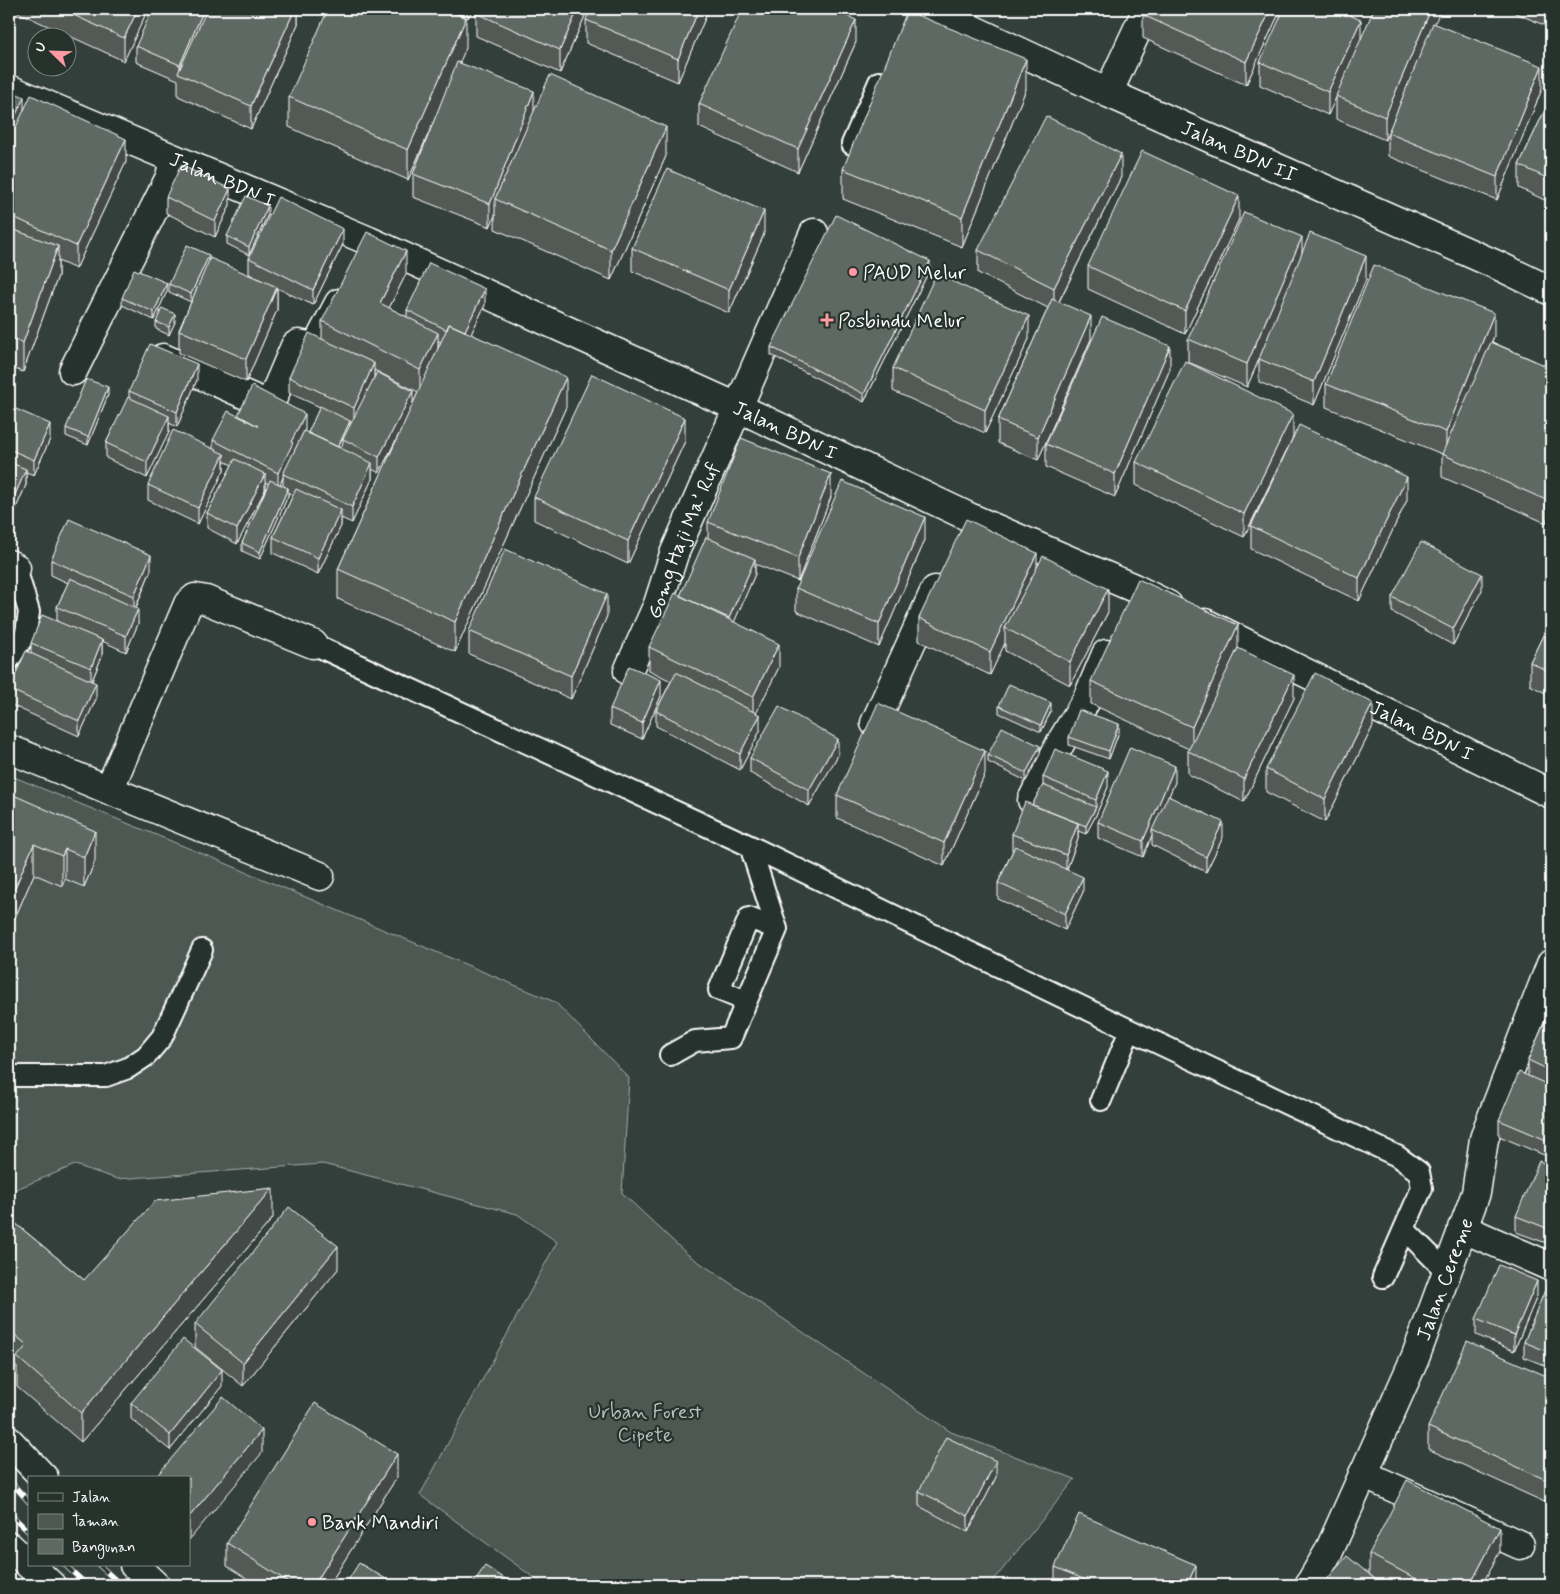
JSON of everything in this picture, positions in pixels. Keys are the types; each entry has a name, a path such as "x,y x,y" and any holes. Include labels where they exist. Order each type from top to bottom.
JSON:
{"street":[{"name":"Jalan BDN II","path":"929,9 1108,93 1499,266 1551,291"},
{"path":"1108,93 1147,9"},
{"name":"Jalan BDN I","path":"9,90 369,241 737,408 969,517 1130,597 1551,794"},
{"path":"73,371 170,177 174,159"},
{"name":"Gomg Haji Ma’ Ruf","path":"628,672 658,604 674,554 814,233"},
{"path":"147,351 266,404 272,400 295,346 298,344 313,347 317,345 369,241"},
{"path":"956,542 969,517"},
{"path":"875,722 944,569"},
{"path":"109,790 188,604 195,598 206,600 313,644"},
{"path":"1032,800 1061,742 1087,699 1115,632"},
{"path":"9,748 320,876"},
{"name":"Jalan Cereme","path":"1309,1585 1329,1551 1415,1358 1432,1315 1476,1193 1484,1138 1551,964"},
{"path":"1462,1228 1551,1267"},
{"path":"9,1441 42,1476"},
{"path":"1363,1474 1520,1545"},
{"path":"9,1546 28,1564"},
{"path":"31,1566 51,1585"},
{"path":"135,1566 155,1585"}],"lane":[{"path":"852,144 886,64"},
{"path":"9,660 26,633 28,612 12,566"},
{"path":"313,644 750,846 1396,1156 1419,1172 1422,1188 1383,1276"},
{"path":"670,1055 695,1041 731,1038 777,929 750,846"},
{"path":"746,1001 719,990 749,918 777,929"},
{"path":"9,1076 106,1076 128,1068 146,1056 162,1037 202,950"},
{"path":"1101,1100 1130,1030"},
{"path":"1404,1228 1447,1272"}],"green space":[{"name":"Urban Forest Cipete","path":"9,775 220,861 555,1002 629,1078 622,1193 687,1254 951,1432 1075,1479 990,1585 544,1585 420,1495 557,1242 517,1214 323,1164 117,1179 75,1165 9,1192"}],"building":[{"path":"60,9 138,9 124,38"},
{"path":"152,9 204,9 180,65 136,46"},
{"path":"207,9 295,9 251,106 178,73"},
{"path":"328,9 446,9 466,18 408,150 289,97"},
{"path":"478,9 578,9 560,50 476,13"},
{"path":"590,9 699,9 678,59 586,20"},
{"path":"742,9 832,9 856,20 798,149 699,104"},
{"path":"1146,9 1271,9 1246,62 1143,15"},
{"path":"1284,9 1336,9 1361,20 1328,92 1260,62"},
{"path":"1374,9 1431,9 1385,117 1336,96"},
{"path":"907,11 1026,59 962,217 843,169"},
{"path":"1433,23 1542,66 1497,177 1388,133"},
{"path":"457,62 534,91 490,204 413,174"},
{"path":"550,75 666,127 611,250 495,199"},
{"path":"9,90 24,97 9,130"},
{"path":"31,95 126,139 76,246 9,215 9,142"},
{"path":"1551,97 1551,180 1519,165"},
{"path":"1046,116 1121,154 1054,288 978,250"},
{"path":"1142,151 1239,196 1185,311 1088,266"},
{"path":"181,165 230,189 215,221 166,197"},
{"path":"667,169 764,211 729,290 632,248"},
{"path":"246,196 268,206 249,247 227,236"},
{"path":"278,197 343,229 313,290 249,258"},
{"path":"1244,212 1302,237 1247,364 1188,339"},
{"path":"836,215 930,261 864,394 771,347"},
{"path":"9,228 58,246 23,343 9,337"},
{"path":"367,232 406,251 380,303 438,333 420,370 322,321"},
{"path":"1310,233 1366,256 1314,382 1259,359"},
{"path":"187,245 209,255 191,294 169,284"},
{"path":"210,258 277,287 246,359 179,330"},
{"path":"429,263 485,289 465,331 449,324 447,330 407,310"},
{"path":"1374,265 1494,313 1446,432 1326,384"},
{"path":"134,269 167,283 154,312 122,298"},
{"path":"936,274 1029,316 985,410 893,368"},
{"path":"1052,299 1091,316 1038,437 998,420"},
{"path":"162,308 175,314 169,327 156,322"},
{"path":"1102,317 1170,346 1115,474 1046,444"},
{"path":"449,324 566,377 455,622 338,569"},
{"path":"309,333 374,363 354,408 289,377"},
{"path":"1491,342 1551,368 1551,488 1546,500 1442,454"},
{"path":"150,344 197,364 177,412 129,391"},
{"path":"1185,361 1293,414 1244,514 1136,462"},
{"path":"377,372 413,391 379,457 343,439"},
{"path":"592,374 685,418 628,541 534,497"},
{"path":"86,379 108,387 88,437 66,428"},
{"path":"252,386 305,414 278,473 213,440 228,411 258,426 238,415"},
{"path":"128,397 169,416 147,462 106,443"},
{"path":"9,406 50,424 34,460 9,449"},
{"path":"320,406 350,421 338,447 308,433"},
{"path":"1299,425 1407,477 1359,578 1251,526"},
{"path":"173,430 224,454 198,508 148,485"},
{"path":"304,431 372,463 352,507 283,474"},
{"path":"741,438 831,474 798,558 708,522"},
{"path":"235,459 265,474 237,529 207,513"},
{"path":"9,462 26,469 9,509"},
{"path":"270,480 288,488 260,552 242,543"},
{"path":"842,481 925,517 879,624 796,588"},
{"path":"296,489 341,510 318,558 273,537"},
{"path":"69,519 151,555 134,596 51,560"},
{"path":"966,519 1037,553 990,652 919,618"},
{"path":"706,537 755,559 729,618 680,596"},
{"path":"1421,542 1482,574 1453,629 1392,597"},
{"path":"505,549 607,594 571,676 469,631"},
{"path":"1043,556 1108,589 1070,662 1005,628"},
{"path":"70,578 138,609 126,636 57,607"},
{"path":"1138,579 1238,625 1192,727 1091,681"},
{"path":"675,593 779,644 753,697 649,647"},
{"path":"42,615 102,640 91,668 31,643"},
{"path":"1551,619 1551,673 1530,662"},
{"path":"1238,648 1294,675 1244,779 1188,751"},
{"path":"26,651 96,683 79,721 9,689"},
{"path":"629,666 661,680 642,723 610,709"},
{"path":"676,672 760,715 740,754 656,711"},
{"path":"1315,673 1373,703 1325,799 1266,769"},
{"path":"1009,684 1051,703 1041,725 999,706"},
{"path":"878,703 985,751 944,843 837,795"},
{"path":"779,706 838,739 809,790 750,758"},
{"path":"1079,710 1119,724 1109,751 1069,737"},
{"path":"1002,727 1040,746 1026,773 988,755"},
{"path":"1130,747 1175,766 1143,841 1098,822"},
{"path":"1055,749 1108,771 1096,800 1043,777"},
{"path":"1043,785 1096,807 1086,826 1032,805"},
{"path":"9,793 95,831 84,857 65,849 62,856 34,844 10,899 9,899"},
{"path":"1168,796 1223,822 1206,857 1152,830"},
{"path":"1025,802 1078,823 1066,855 1012,834"},
{"path":"1015,846 1083,877 1065,914 998,883"},
{"path":"1551,1008 1551,1071 1528,1060"},
{"path":"1519,1072 1551,1086 1551,1142 1499,1120"},
{"path":"1539,1161 1551,1166 1551,1223 1549,1229 1516,1216"},
{"path":"273,1188 81,1413 17,1357 27,1345 9,1330 9,1218 84,1280 155,1201"},
{"path":"289,1207 338,1246 243,1363 195,1324"},
{"path":"1499,1265 1537,1281 1514,1335 1476,1319"},
{"path":"1549,1280 1551,1281 1551,1353 1524,1342"},
{"path":"183,1339 222,1370 170,1435 131,1403"},
{"path":"1467,1341 1551,1378 1551,1482 1428,1427"},
{"path":"223,1397 262,1430 190,1516 190,1476 157,1476"},
{"name":"Bank Mandiri","path":"315,1403 397,1454 314,1585 293,1585 227,1543"},
{"path":"946,1437 996,1461 968,1516 919,1491"},
{"path":"1407,1480 1500,1528 1470,1585 1428,1585 1369,1554"},
{"path":"1079,1514 1196,1565 1187,1585 1097,1585 1055,1567"},
{"path":"1347,1556 1382,1585 1322,1585"},
{"path":"359,1563 396,1585 345,1585"},
{"path":"485,1566 515,1585 472,1585"},
{"path":"1551,1575 1551,1585 1546,1585"}],"railway":[{"path":"9,1480 28,1501"},
{"path":"9,1513 28,1531"},
{"path":"66,1566 87,1585"},
{"path":"100,1566 121,1585"}],"place":[{"name":"PAUD Melur","path":"853,272"},
{"name":"Posbindu Melur","path":"827,320"},
{"name":"Bank Mandiri","path":"312,1522"}]}
